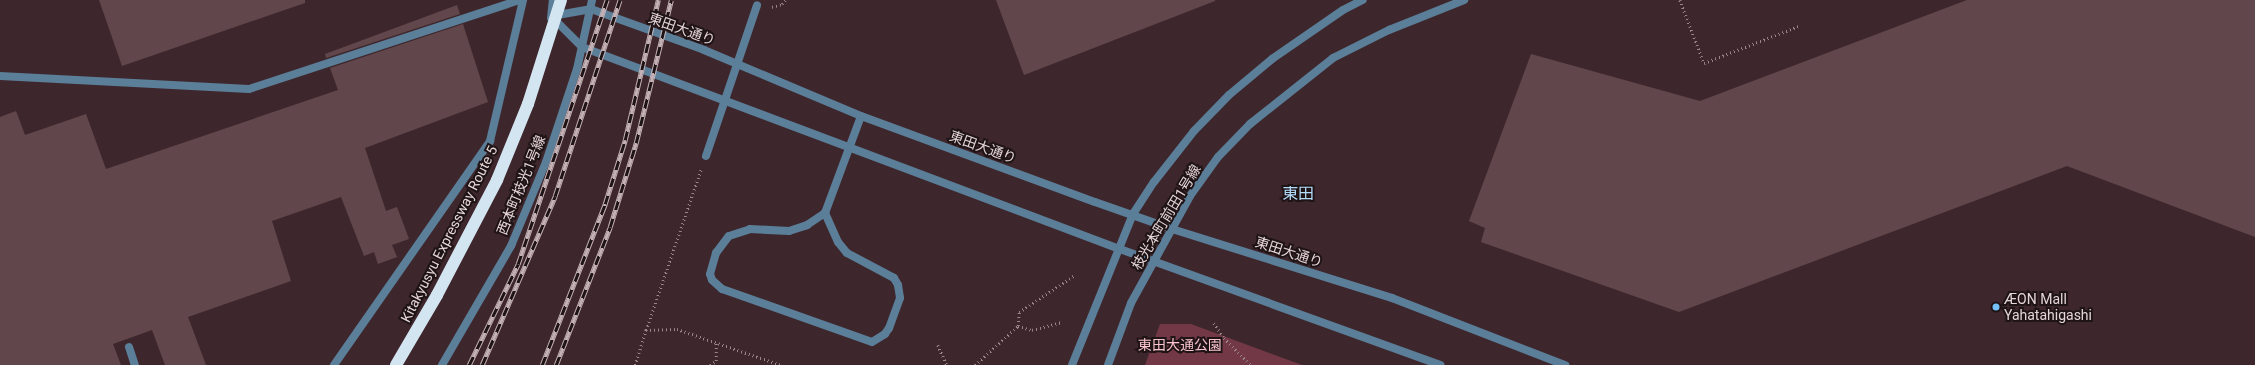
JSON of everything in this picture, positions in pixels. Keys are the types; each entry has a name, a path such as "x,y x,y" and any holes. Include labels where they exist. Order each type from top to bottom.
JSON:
{"highway":[{"name":"Kitakyusyu Expressway Route 5","path":"394,365 438,295 497,180 528,104 561,0"}],"street":[{"path":"0,76 249,89 519,0"},
{"path":"334,365 490,142 523,0"},
{"name":"西本町枝光1号線","path":"394,365 487,198 522,116 540,64 552,16 553,0"},
{"name":"西本町枝光1号線","path":"442,365 511,246 546,162 582,47 592,0"},
{"name":"枝光本町前田1号線","path":"1072,365 1117,248 1133,214 1154,182 1194,132 1229,95 1272,59 1343,10 1363,0"},
{"name":"枝光本町前田1号線","path":"1108,365 1131,303 1153,259 1193,192 1218,157 1250,124 1293,88 1333,58 1389,30 1464,0"},
{"path":"706,156 756,5"},
{"path":"552,16 591,9"},
{"name":"東田大通り","path":"591,9 704,50 861,116 1172,229 1392,298 1565,365"},
{"path":"552,16 582,47 1117,248 1153,259 1440,365"},
{"path":"825,213 838,242 848,253 894,278 898,285 900,298 889,328 885,334 872,342 722,289 712,280 710,267 716,253 729,236 750,229 789,231 807,225 825,213 861,116"},
{"path":"129,347 135,365"}],"path":[{"path":"1680,0 1704,63 1799,26"},
{"path":"634,364 690,206 706,156"},
{"path":"975,365 1018,326 1019,312 1075,274"},
{"path":"1018,326 1032,330 1061,322"},
{"path":"1214,323 1224,338 1251,365"},
{"path":"646,330 677,329 781,365"},
{"path":"710,365 716,360 716,343"},
{"path":"938,345 947,365"}],"green space":[{"name":"東田大通公園","path":"1160,324 1191,324 1302,365 1145,365"}],"building":[{"path":"99,0 305,0 305,3 122,66"},
{"path":"996,0 1215,0 1215,1 1024,75"},
{"path":"1967,0 2255,0 2255,237 2067,166 1679,312 1481,242 1485,228 1469,221 1531,54 1700,101"},
{"path":"457,5 460,14 326,58 325,54"},
{"path":"463,24 488,102 365,148 386,211 397,207 409,239 392,245 397,257 378,264 374,252 364,256 341,197 272,221 291,281 188,317 206,365 165,365 152,330 113,344 121,365 0,365 0,117 16,111 25,135 86,114 106,169 338,90 330,68"}],"railway":[{"path":"469,365 518,264 607,0"},
{"path":"482,365 555,196 620,0"},
{"path":"542,365 605,204 625,140 658,0"},
{"path":"556,365 610,227 636,143 671,0"}],"place":[{"name":"ÆON Mall Yahatahigashi","path":"1996,307"}],"district":[{"name":"東田","path":"1298,194"}]}
